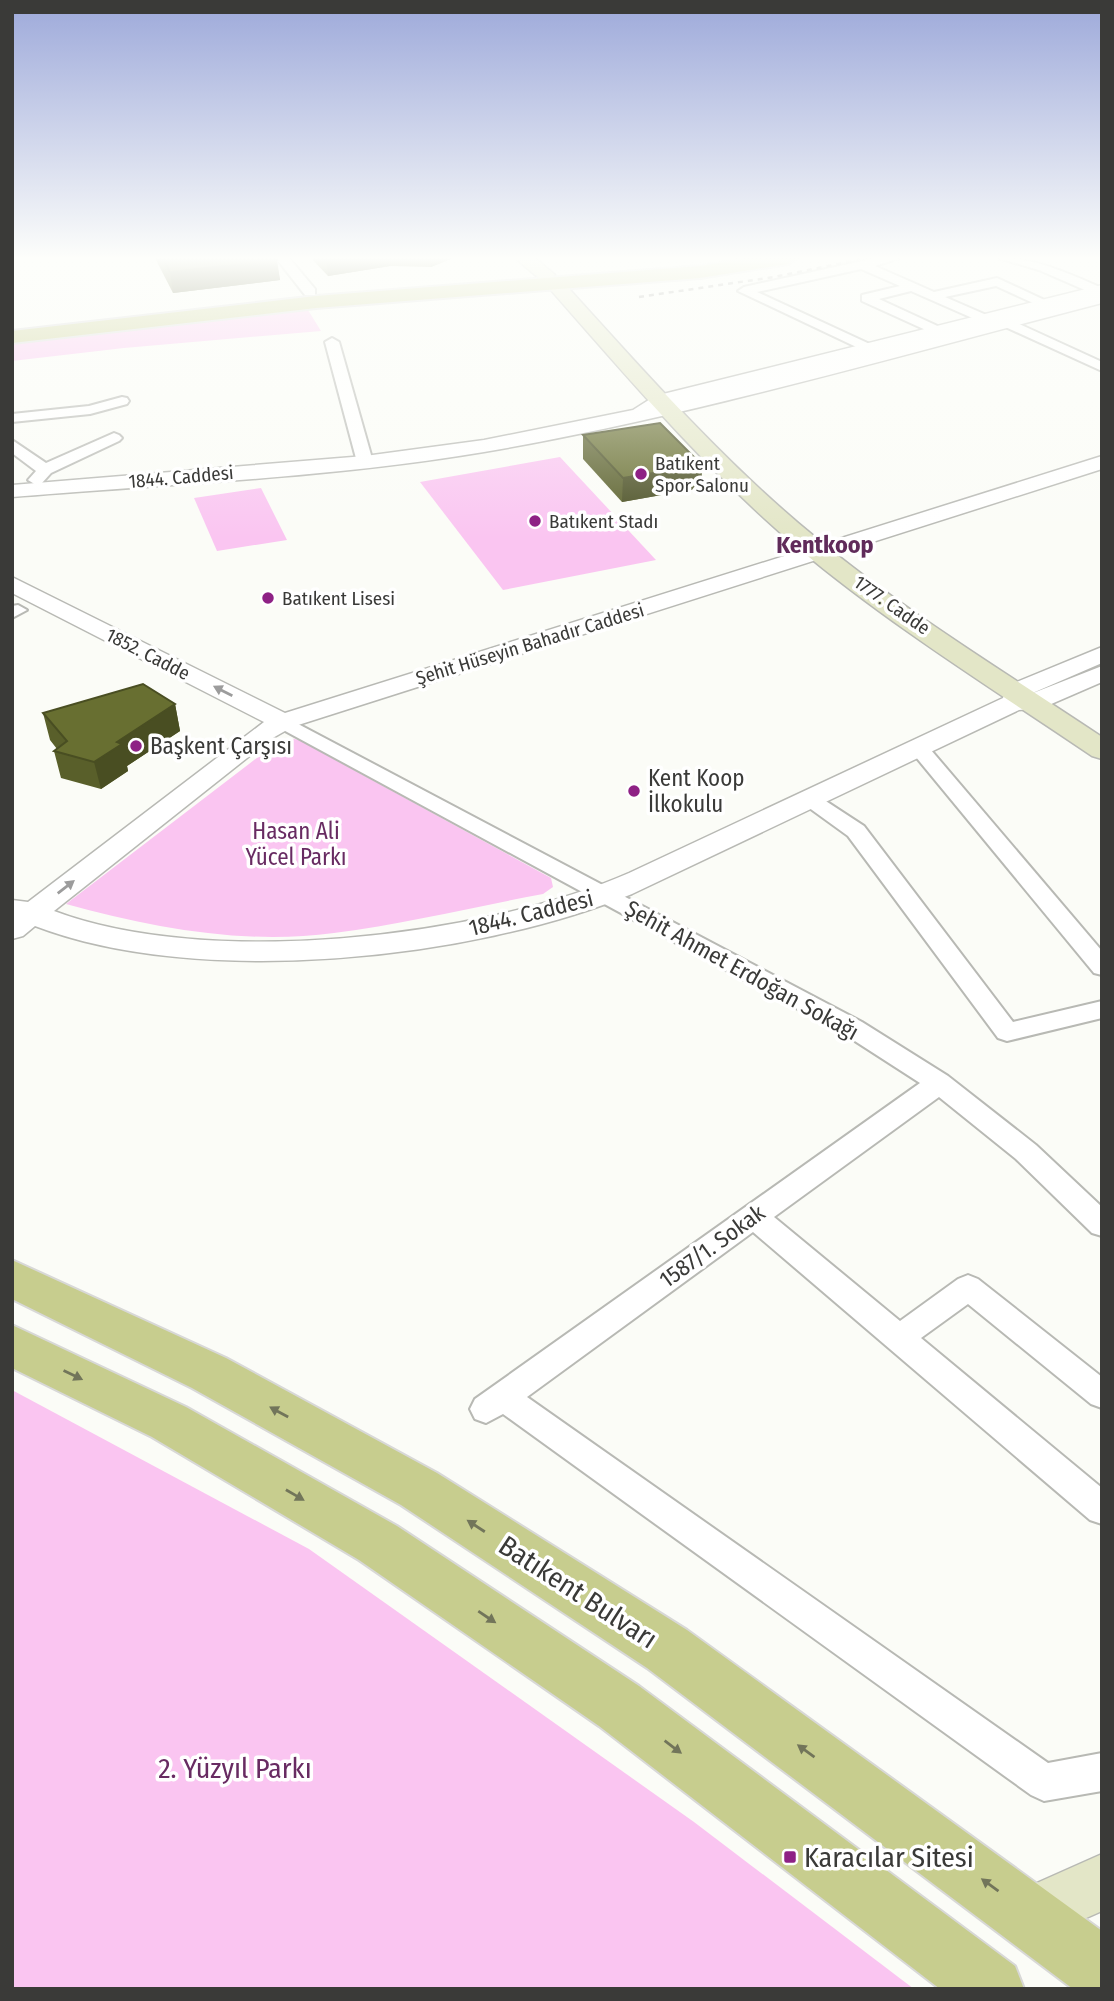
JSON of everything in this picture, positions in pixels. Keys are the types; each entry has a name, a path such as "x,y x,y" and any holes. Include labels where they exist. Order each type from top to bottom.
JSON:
{"main road":[{"name":"1777. Cadde","path":"629,351 676,402 744,488 1102,750"},
{"name":"1777. Cadde","path":"629,351 676,402"},
{"name":"1777. Cadde","path":"1029,695 1102,733"},
{"name":"Batıkent Bulvarı","path":"12,1278 209,1373 419,1489 667,1649 1030,1914 1102,1971"},
{"path":"12,1345 169,1422 378,1543 619,1706 992,1989"},
{"path":"1030,1914 1102,1882"}],"street":[{"path":"335,351 365,462"},
{"path":"676,402 860,351"},
{"path":"676,402 874,351"},
{"path":"1067,351 1102,367"},
{"path":"12,418 90,410 122,401"},
{"name":"1844. Caddesi","path":"20,490 365,462 484,446 639,414 676,402"},
{"path":"20,490 45,470 114,438"},
{"path":"12,445 45,470"},
{"name":"Şehit Hüseyin Bahadır Caddesi","path":"823,545 1102,447"},
{"name":"Şehit Hüseyin Bahadır Caddesi","path":"17,913 264,724 823,545 1102,462"},
{"name":"1852. Cadde","path":"12,584 264,724"},
{"name":"1852. Cadde","path":"14,610 264,724"},
{"path":"1029,695 1102,654"},
{"path":"1029,695 1102,673"},
{"name":"1844. Caddesi","path":"17,913 132,942 216,950 294,950 477,929 546,914 604,895 1029,695"},
{"name":"Şehit Ahmet Erdoğan Sokağı","path":"264,724 604,895 853,1028 939,1083 1026,1153 1102,1225"},
{"path":"918,747 1102,967"},
{"path":"808,798 856,831 1007,1032 1102,1009"},
{"name":"1587/1. Sokak","path":"939,1083 494,1403 1044,1782 1102,1772"},
{"path":"754,1216 1102,1509"},
{"path":"899,1338 968,1287 1102,1395"}],"green space":[{"path":"12,351 95,351 12,361"},
{"name":"Batıkent Stadı","path":"560,457 656,560 503,590 420,482"},
{"path":"261,488 287,540 217,551 194,498"},
{"name":"Hasan Ali Yücel Parkı","path":"290,738 299,740 551,878 553,887 543,894 413,920 300,936 266,937 199,932 165,927 66,904 279,741"},
{"name":"2. Yüzyıl Parkı","path":"12,1390 309,1549 694,1822 914,1989 12,1989"}],"building":[{"path":"660,423 702,465 623,478 583,435"},
{"path":"143,684 175,704 117,742 122,744 94,762 54,751 67,741 43,713"}],"place":[{"name":"Batıkent Spor Salonu","path":"641,474"},
{"name":"Batıkent Stadı","path":"535,521"},
{"name":"Batıkent Lisesi","path":"268,598"},
{"name":"Başkent Çarşısı","path":"136,746"},
{"name":"Kent Koop İlkokulu","path":"634,791"},
{"name":"Karacılar Sitesi","path":"790,1857"}],"district":[{"name":"Kentkoop","path":"825,545"}]}
